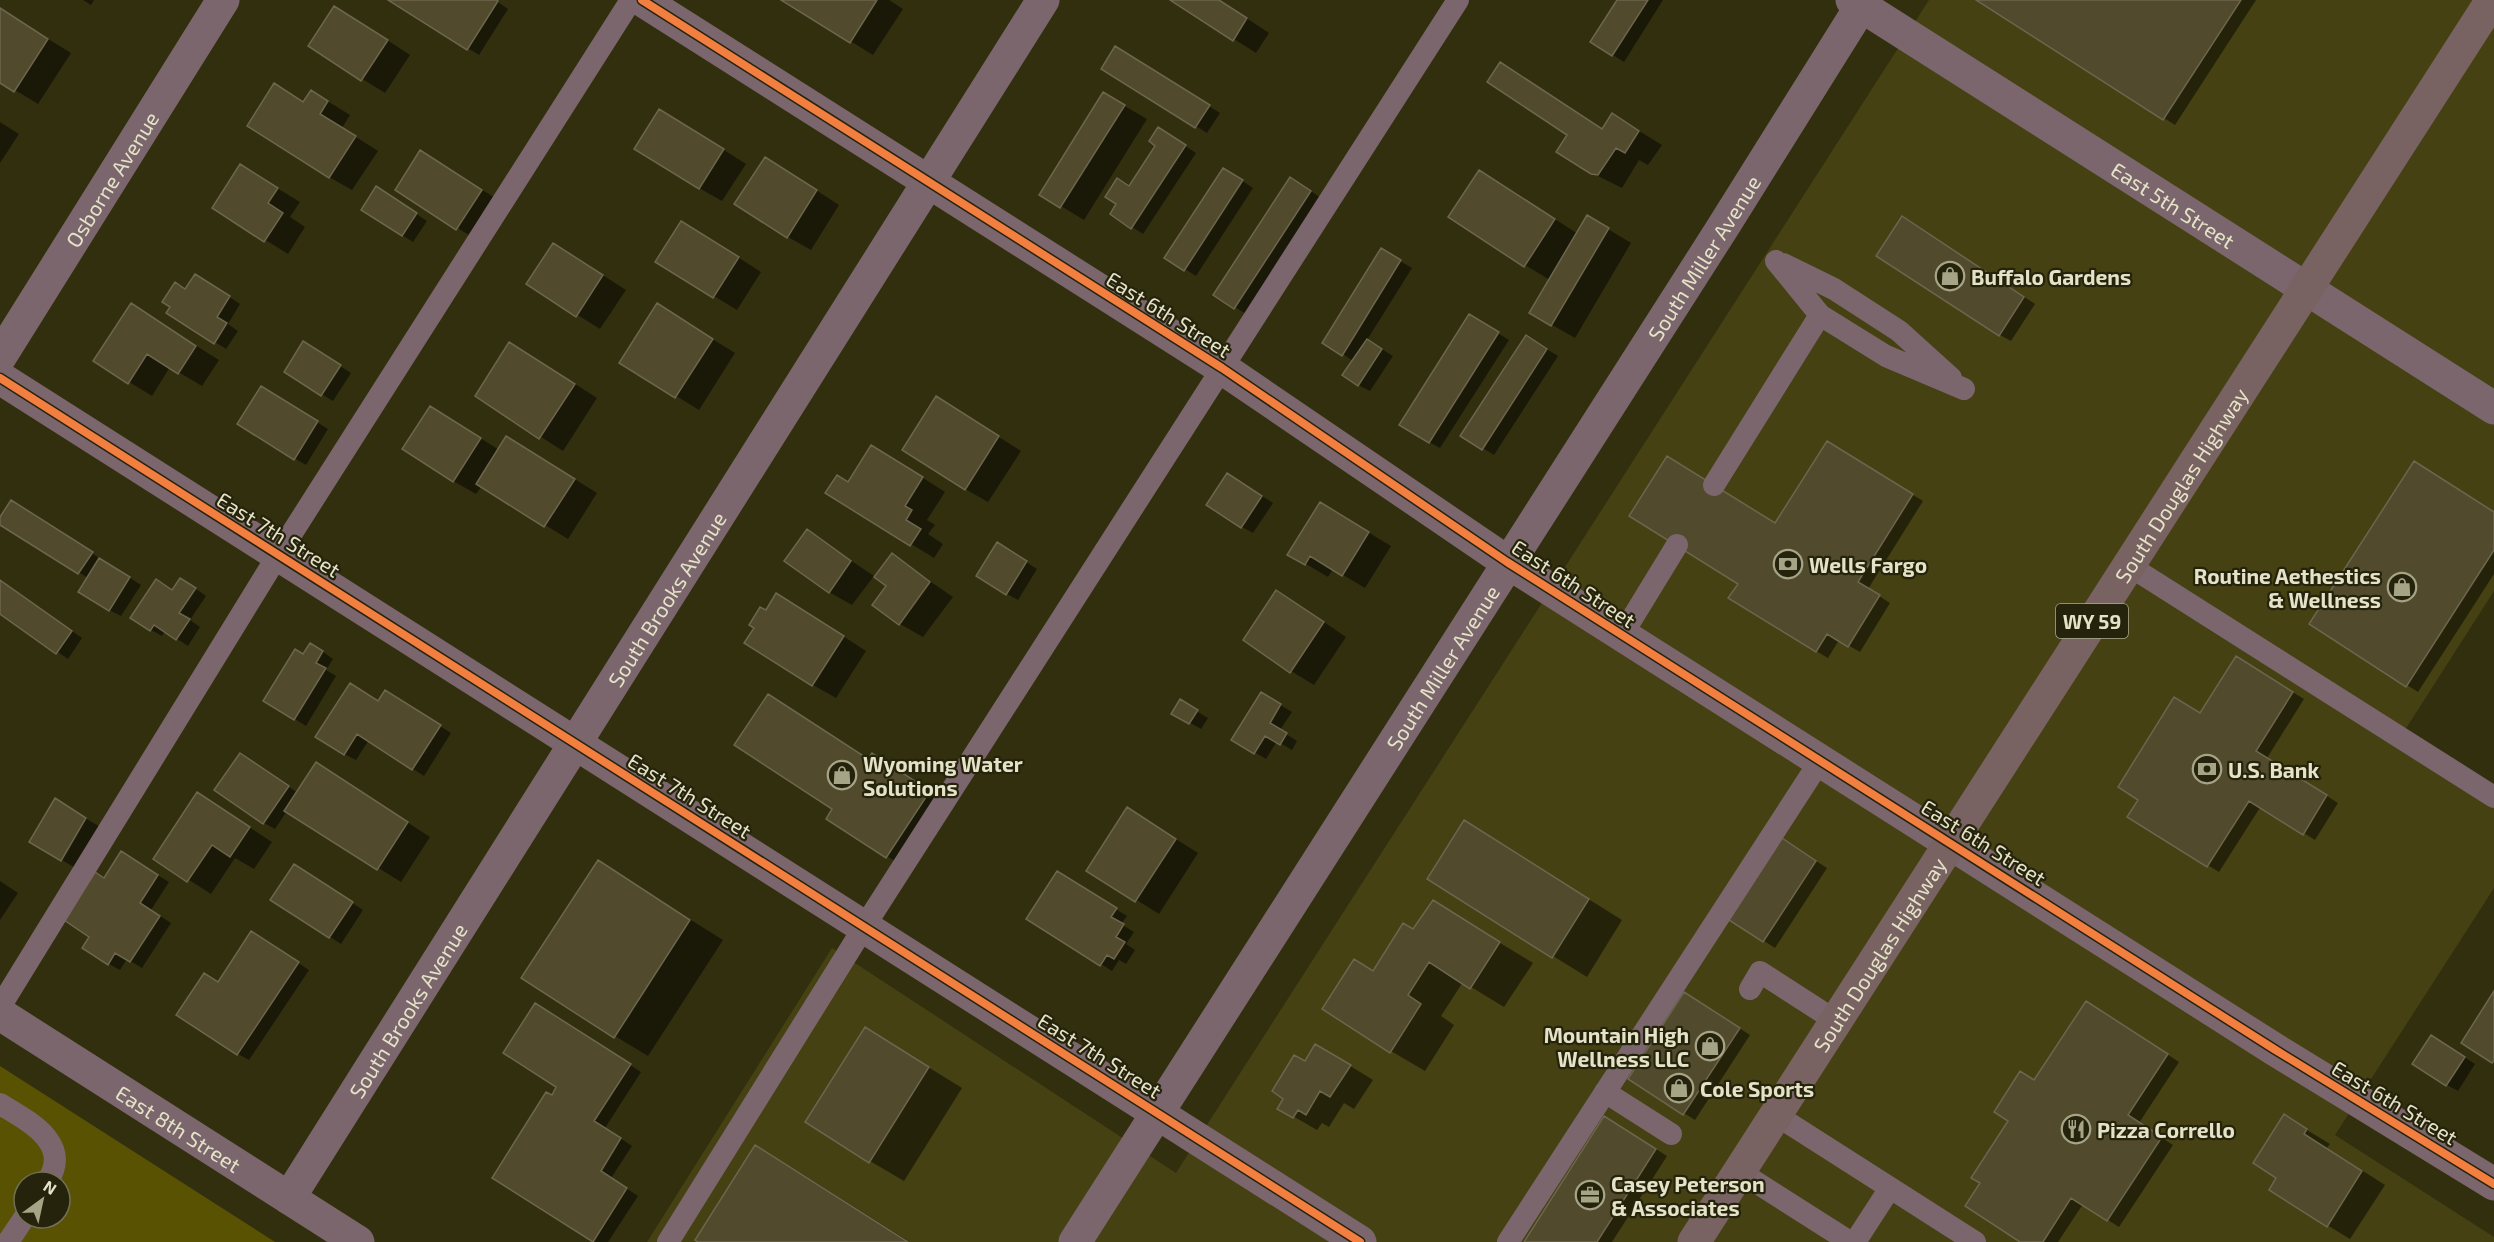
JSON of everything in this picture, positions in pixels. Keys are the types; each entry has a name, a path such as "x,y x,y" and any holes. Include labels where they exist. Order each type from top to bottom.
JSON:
{"main road":[{"name":"South Douglas Highway","path":"1694,1242 2492,0"}],"street":[{"name":"Osborne Avenue","path":"0,357 223,0"},
{"name":"East 6th Street","path":"642,0 1222,368 1508,562 1622,635 2264,1042 2494,1184"},
{"name":"South Brooks Avenue","path":"289,1198 1043,0"},
{"name":"East 5th Street","path":"1859,2 2306,290 2494,408"},
{"name":"South Miller Avenue","path":"1075,1242 1724,227 1859,2"},
{"name":"East 7th Street","path":"0,378 1360,1242"},
{"name":"East 8th Street","path":"0,1014 358,1242"}],"lane":[{"path":"0,1007 278,555 631,0"},
{"path":"668,1242 864,927 1458,0"},
{"path":"1776,261 1834,289 1899,331 1964,389 1886,357 1820,315 1776,261"},
{"path":"1714,485 1820,315"},
{"path":"1622,635 1677,546"},
{"path":"2128,565 2494,797"},
{"path":"1508,1242 1820,760"},
{"path":"1750,989 1760,972 1836,1021"},
{"path":"1605,1092 1671,1134"},
{"path":"0,1104 43,1131 54,1153 53,1170"},
{"path":"1776,1115 1975,1242"},
{"path":"1740,1172 1850,1242"},
{"path":"1855,1242 1890,1188"}],"shaded area":[{"path":"1929,0 2494,0 2494,591 2403,733 2494,791 2494,888 2335,1135 2494,1237 2494,1242 647,1242 832,948 1176,1173"},
{"path":"0,1066 275,1242 0,1242"}],"building":[{"path":"388,0 496,0 498,1 467,50"},
{"path":"781,0 877,0 850,43"},
{"path":"1170,0 1219,0 1247,18 1233,41"},
{"path":"1617,0 1648,0 1612,56 1590,42"},
{"path":"1976,0 2241,0 2163,120"},
{"path":"334,6 388,40 361,81 308,46"},
{"path":"0,8 48,39 14,92 0,83"},
{"path":"1115,46 1210,105 1195,128 1101,69"},
{"path":"1500,62 1602,129 1612,113 1639,131 1625,153 1616,148 1598,175 1591,174 1556,152 1567,135 1487,82"},
{"path":"274,83 303,102 311,90 328,101 320,114 356,136 329,178 247,126"},
{"path":"1103,92 1125,105 1060,208 1039,195"},
{"path":"659,109 724,149 699,189 634,149"},
{"path":"1158,127 1186,145 1131,229 1110,214 1116,204 1105,197 1117,178 1129,186 1155,146 1149,141"},
{"path":"420,150 482,190 456,230 395,190"},
{"path":"765,157 817,190 787,238 734,204"},
{"path":"240,164 278,188 268,203 283,213 264,242 212,208"},
{"path":"1223,168 1243,180 1184,271 1164,258"},
{"path":"1479,170 1555,219 1524,267 1448,217"},
{"path":"1290,177 1311,191 1234,309 1213,295"},
{"path":"376,186 417,213 402,236 361,210"},
{"path":"1587,215 1609,228 1551,326 1529,313"},
{"name":"Buffalo Gardens","path":"1902,216 2024,297 1999,336 1876,256"},
{"path":"681,221 739,257 713,298 655,262"},
{"path":"553,243 603,275 576,317 526,284"},
{"path":"1381,248 1401,260 1342,356 1322,343"},
{"path":"195,274 230,296 217,317 227,323 214,344 166,313 170,307 162,302 175,282 185,289"},
{"path":"131,303 196,346 178,374 147,354 128,384 93,361"},
{"path":"657,303 713,339 675,398 619,363"},
{"path":"1469,314 1499,332 1429,443 1399,425"},
{"path":"1526,335 1547,349 1482,450 1460,436"},
{"path":"1367,339 1382,349 1358,386 1342,375"},
{"path":"303,341 341,365 321,396 284,372"},
{"path":"509,342 575,384 539,439 475,396"},
{"path":"261,386 318,421 294,460 237,424"},
{"path":"936,396 999,436 965,490 902,450"},
{"path":"430,406 481,438 453,482 402,449"},
{"path":"506,436 575,479 544,527 476,484"},
{"name":"Wells Fargo","path":"1827,441 1913,494 1858,582 1880,595 1848,647 1827,634 1816,652 1728,598 1738,584 1629,516 1667,456 1775,523"},
{"path":"871,445 923,477 905,506 912,510 906,520 921,529 910,546 825,493 837,475 848,482"},
{"name":"Routine Aethestics & Wellness","path":"2414,461 2494,512 2494,550 2406,687 2309,624"},
{"path":"1227,473 1262,496 1241,528 1206,505"},
{"path":"11,500 93,552 78,574 0,525 0,517"},
{"path":"1320,502 1369,532 1342,576 1310,556 1305,565 1287,555"},
{"path":"807,529 851,561 829,593 784,561"},
{"path":"997,542 1027,561 1006,595 976,576"},
{"path":"892,553 930,582 899,625 872,605 886,586 874,577"},
{"path":"99,558 130,577 109,611 78,592"},
{"path":"180,578 196,588 179,613 190,619 176,640 154,625 150,631 130,618 156,579 172,590"},
{"path":"0,580 72,631 56,654 0,614"},
{"path":"1276,590 1324,622 1290,673 1243,640"},
{"path":"776,593 844,636 812,686 744,643 754,628 749,625 760,607 766,610"},
{"path":"310,643 323,651 316,663 326,668 294,720 263,701 295,649 303,654"},
{"name":"U.S. Bank","path":"2236,656 2293,692 2256,751 2327,795 2303,835 2249,801 2207,867 2127,817 2138,800 2118,787 2174,697 2200,713"},
{"path":"350,683 378,701 385,690 441,725 412,770 357,734 344,755 315,737"},
{"path":"1261,692 1281,704 1270,723 1287,733 1280,745 1265,736 1254,754 1231,740"},
{"name":"Wyoming Water Solutions","path":"768,694 868,759 872,753 930,791 886,858 826,819 832,809 734,745"},
{"path":"1180,699 1198,710 1189,724 1171,714"},
{"path":"240,753 289,786 263,824 214,790"},
{"path":"316,762 408,822 377,870 284,811"},
{"path":"197,792 250,827 230,857 212,845 187,882 153,859"},
{"path":"55,798 86,818 61,861 29,842"},
{"path":"1127,807 1176,839 1135,902 1086,871"},
{"path":"1464,820 1589,899 1552,958 1427,879"},
{"path":"1782,838 1816,861 1763,942 1729,920"},
{"path":"121,851 158,875 140,903 160,916 130,962 115,953 108,965 82,948 89,937 64,920 95,872 104,878"},
{"path":"598,860 690,920 614,1038 521,978"},
{"path":"294,864 353,902 329,938 270,900"},
{"path":"1057,871 1117,908 1111,917 1124,924 1116,937 1125,942 1114,959 1107,955 1100,966 1026,919"},
{"path":"1433,900 1500,942 1470,989 1429,962 1408,995 1421,1004 1390,1053 1322,1009 1354,959 1373,971 1403,923 1413,929"},
{"path":"251,931 299,962 237,1055 176,1015 204,973 218,982"},
{"path":"2494,991 2494,1061 2492,1063 2461,1043"},
{"path":"1684,992 1740,1028 1683,1115 1628,1079"},
{"name":"Pizza Corrello","path":"2086,1001 2168,1054 2128,1115 2162,1137 2107,1221 2071,1198 2043,1242 2020,1242 1965,1206 1980,1183 1971,1178 2008,1121 1994,1112 2020,1071 2034,1080"},
{"path":"535,1003 631,1064 594,1121 621,1138 601,1171 627,1188 593,1242 492,1178 546,1092 552,1095 556,1087 503,1053"},
{"path":"865,1027 929,1067 869,1163 805,1122"},
{"path":"2431,1035 2465,1057 2446,1086 2412,1064"},
{"path":"1315,1044 1351,1065 1330,1097 1320,1091 1306,1115 1298,1110 1293,1118 1277,1109 1283,1099 1272,1091 1294,1055 1305,1061"},
{"path":"2284,1114 2307,1129 2304,1134 2362,1171 2327,1227 2269,1190 2276,1178 2253,1163"},
{"name":"Casey Peterson & Associates","path":"1604,1116 1656,1149 1597,1242 1524,1242"},
{"path":"755,1145 908,1242 698,1242 695,1240"}],"cycle path":[{"path":"642,0 1222,368 1507,562 2274,1049 2494,1184"},
{"path":"0,378 1360,1242"}],"place":[{"name":"Buffalo Gardens","path":"1950,276"},
{"name":"Wells Fargo","path":"1788,564"},
{"name":"Routine Aethestics & Wellness","path":"2402,587"},
{"name":"U.S. Bank","path":"2207,769"},
{"name":"Wyoming Water Solutions","path":"842,775"},
{"name":"Mountain High Wellness LLC","path":"1710,1046"},
{"name":"Cole Sports","path":"1679,1088"},
{"name":"Pizza Corrello","path":"2076,1129"},
{"name":"Casey Peterson & Associates","path":"1590,1195"}]}
